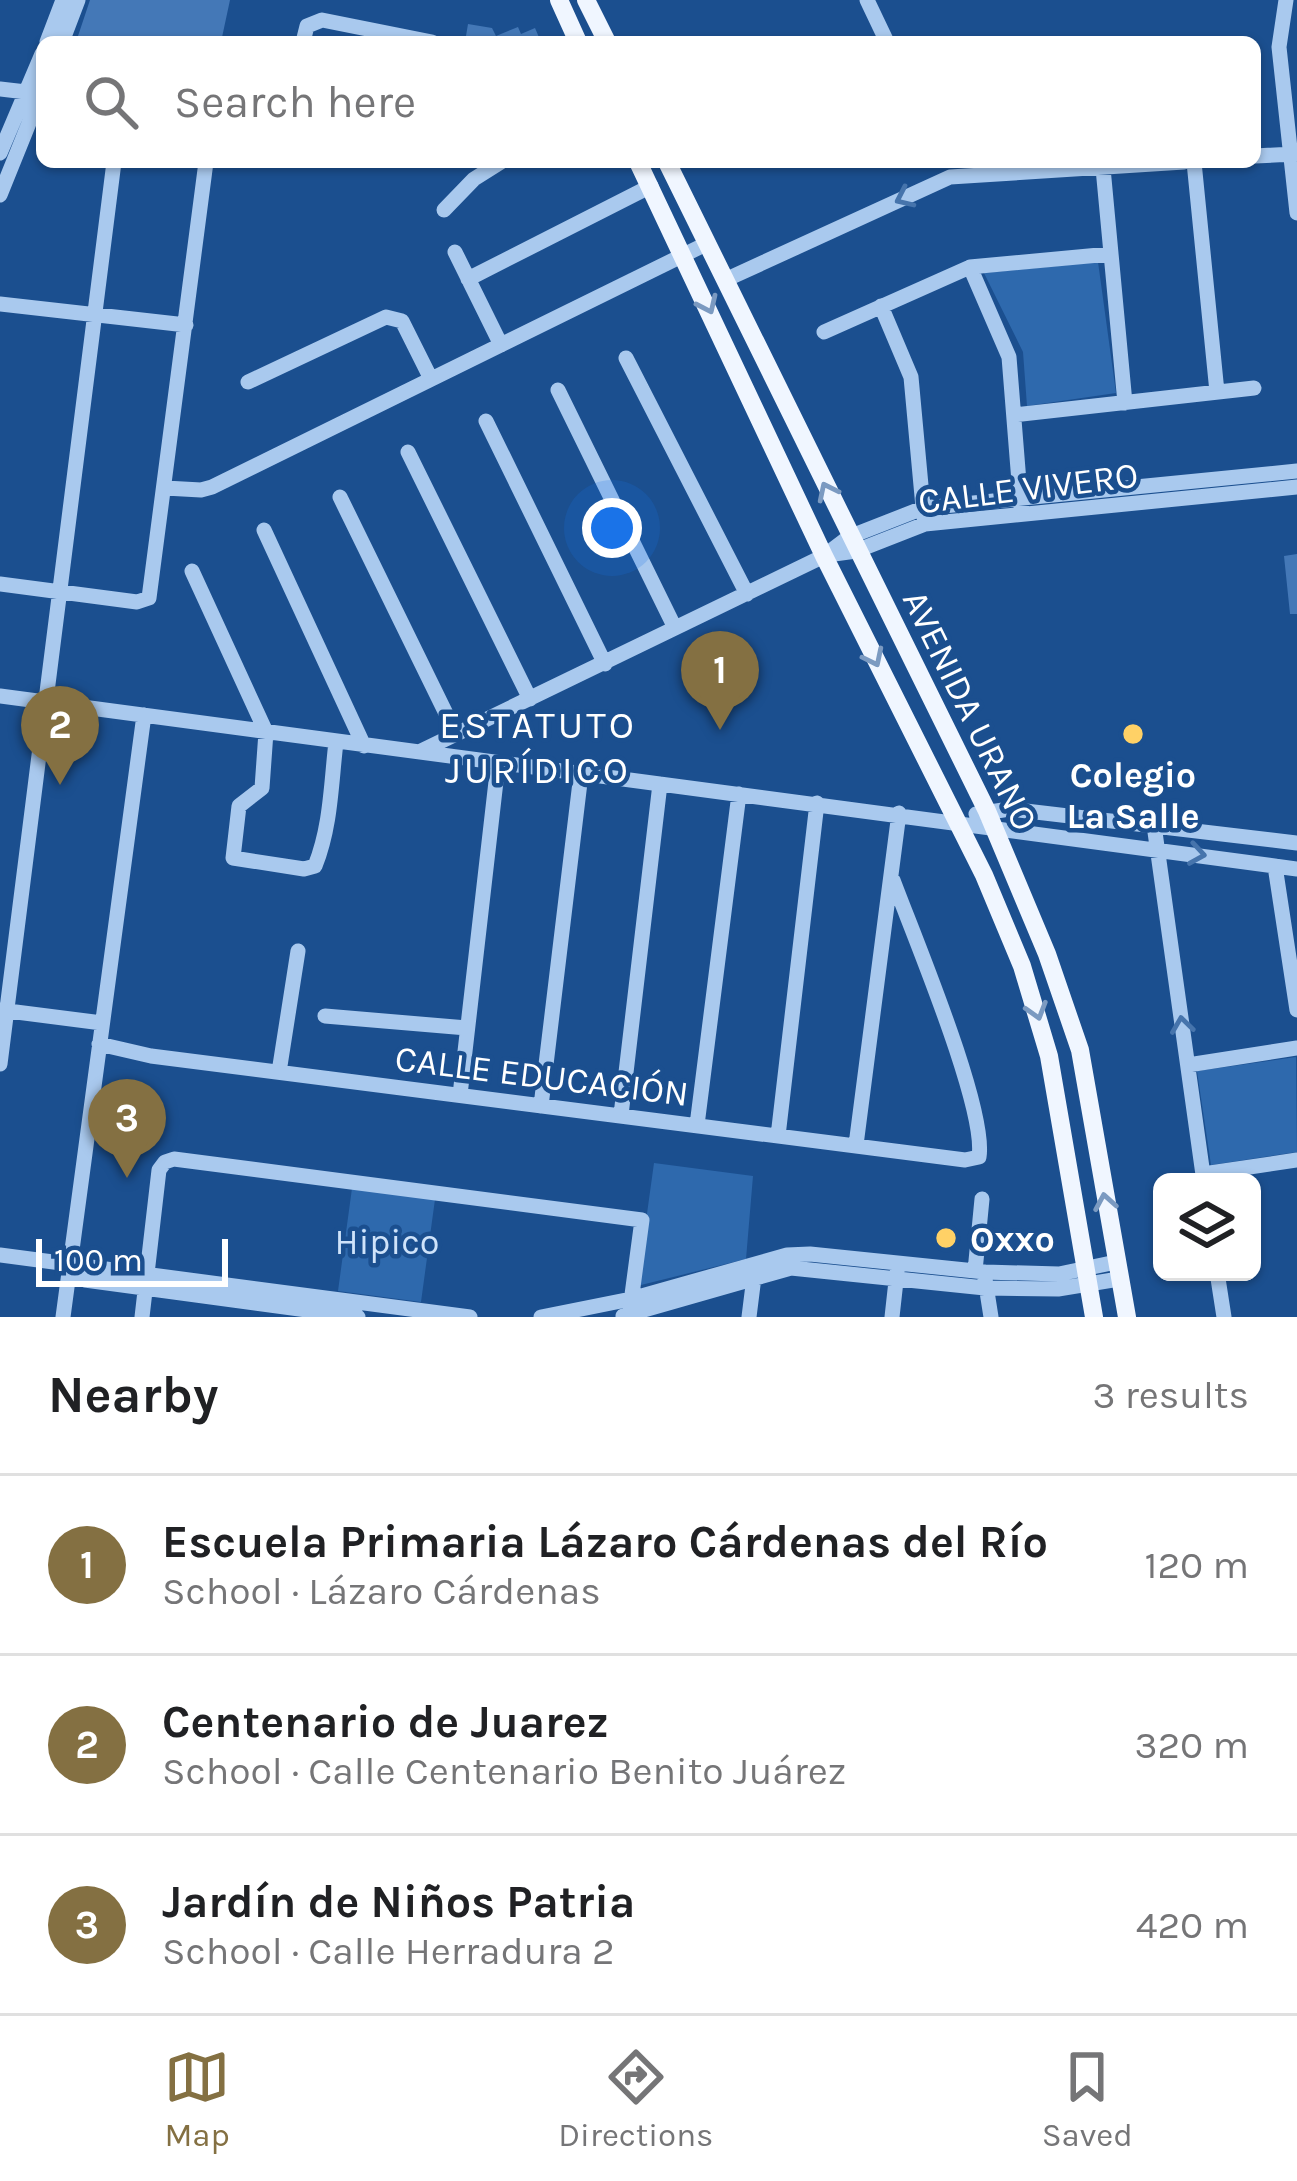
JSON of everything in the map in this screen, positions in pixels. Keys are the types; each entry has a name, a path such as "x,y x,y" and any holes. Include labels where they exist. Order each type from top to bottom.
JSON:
{"main road":[{"path":"559,0 576,36"},
{"path":"586,0 604,36"},
{"name":"AVENIDA URANO","path":"641,168 824,556 984,875 1040,1017 1094,1317"},
{"name":"AVENIDA URANO","path":"670,168 987,811 1047,953 1073,1028 1127,1317"},
{"path":"896,701 924,686"}],"street":[{"path":"49,36 63,0"},
{"path":"64,36 78,0"},
{"path":"867,0 883,36"},
{"path":"1286,0 1279,47 1297,213"},
{"path":"305,36 308,26 322,20 402,36"},
{"path":"0,88 34,91"},
{"path":"0,153 34,91"},
{"path":"0,195 34,91"},
{"path":"1261,156 1293,153"},
{"path":"0,1064 3,1011 113,168"},
{"path":"0,584 137,602 148,598 205,168"},
{"path":"444,210 491,168"},
{"path":"725,280 947,170 1103,168 1125,403"},
{"path":"1194,168 1216,392"},
{"path":"468,279 651,186"},
{"path":"165,488 212,487 708,243"},
{"path":"455,252 501,345"},
{"path":"824,332 970,267 1110,254"},
{"path":"970,267 1009,357 1021,506"},
{"path":"0,304 186,326"},
{"path":"881,306 911,376 924,516"},
{"path":"248,382 386,317 402,321 431,379"},
{"path":"626,358 747,594"},
{"path":"1014,415 1254,388"},
{"path":"558,391 675,628"},
{"path":"486,421 605,664"},
{"path":"408,452 530,699"},
{"name":"CALLE VIVERO","path":"1171,492 1297,471"},
{"name":"CALLE VIVERO","path":"416,753 824,556 924,516 1171,492 1297,487"},
{"path":"340,497 456,734"},
{"path":"264,530 364,746"},
{"path":"192,571 266,732 262,788 239,806 233,858 304,869 315,866 332,808 336,742"},
{"path":"0,696 1297,868"},
{"path":"63,1317 144,716"},
{"path":"460,1095 498,764"},
{"path":"541,1106 580,774"},
{"path":"621,1115 660,784"},
{"path":"697,1125 739,794"},
{"path":"778,1136 817,803"},
{"path":"956,821 1010,809 1297,843"},
{"path":"856,1145 899,814"},
{"path":"1154,825 1203,1173"},
{"path":"1275,866 1297,1010"},
{"name":"CALLE EDUCACIÓN","path":"99,1044 152,1056 541,1106 965,1160 979,1157 964,1079 893,880"},
{"path":"279,1072 298,951"},
{"path":"3,1011 103,1023"},
{"path":"325,1016 467,1028"},
{"path":"1188,1065 1297,1048"},
{"path":"142,1317 159,1170 174,1160 642,1220 627,1312"},
{"path":"1230,1173 1297,1160"},
{"path":"982,1199 982,1277 991,1317"},
{"path":"0,1255 358,1317"},
{"path":"627,1312 787,1255 982,1277 1086,1276 1117,1271"},
{"path":"541,1317 627,1312 754,1277 809,1268 897,1269"},
{"path":"892,1317 897,1269"},
{"path":"749,1317 754,1277"},
{"path":"1218,1281 1224,1317"},
{"path":"262,1304 470,1317"}],"green space":[{"path":"1098,262 1116,393 1027,406 1023,352 984,273"},
{"path":"1296,1057 1297,1152 1211,1165 1197,1071"},
{"path":"654,1163 753,1176 746,1259 637,1286"},
{"name":"Hipico","path":"353,1181 436,1192 421,1302 338,1291"}],"building":[{"path":"90,0 230,0 222,36 78,36"},
{"path":"468,24 492,28 496,36 466,36"},
{"path":"518,27 521,34 535,28 538,36 496,36"},
{"path":"1297,554 1297,614 1290,614 1284,556"}],"place":[{"name":"Escuela Primaria Lázaro Cárdenas del Río","path":"720,730"},
{"name":"Colegio La Salle","path":"1133,734"},
{"name":"Centenario de Juarez","path":"60,785"},
{"name":"Jardín de Niños Patria","path":"127,1178"},
{"name":"Oxxo","path":"946,1238"}],"district":[{"name":"ESTATUTO JURÍDICO","path":"538,746"}]}
